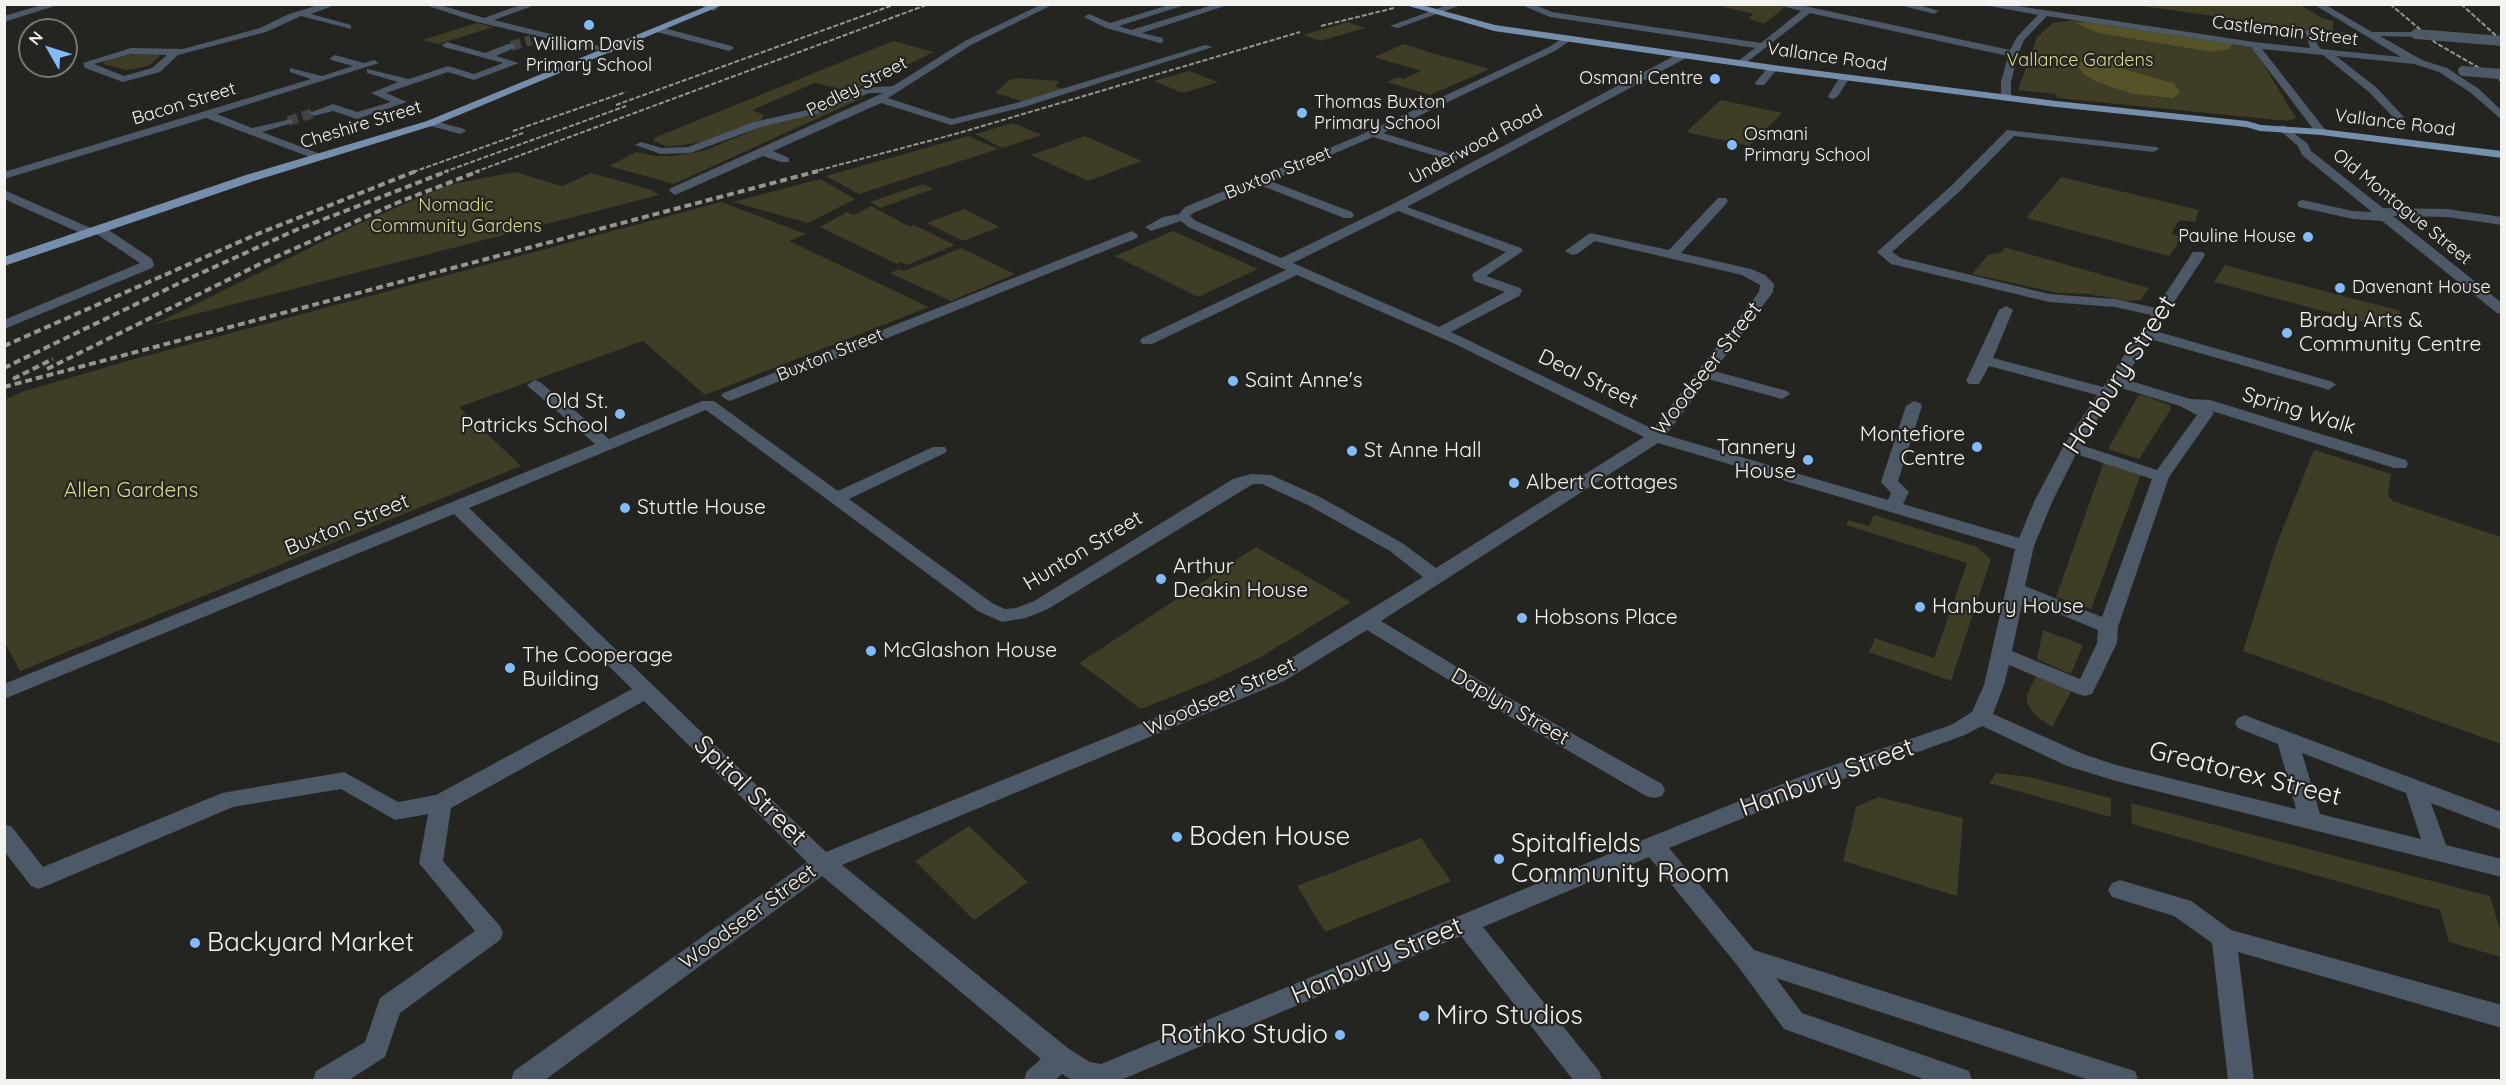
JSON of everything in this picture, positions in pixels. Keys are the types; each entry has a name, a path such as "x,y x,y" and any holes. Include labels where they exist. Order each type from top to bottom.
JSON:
{"main road":[{"name":"Vallance Road","path":"1406,4 1494,28 1845,78 2502,155"},
{"name":"Cheshire Street","path":"4,262 250,177 431,123 717,6"}],"street":[{"path":"4,19 57,4"},
{"path":"174,53 156,70 123,80 89,66 88,63 131,51 174,53 263,30 276,26 282,19 334,4"},
{"path":"426,4 471,18 610,50"},
{"path":"486,20 534,4"},
{"path":"701,4 717,6"},
{"name":"Pedley Street","path":"675,191 880,99 968,43 1050,4"},
{"path":"1109,26 1184,4"},
{"path":"1131,33 1227,4"},
{"path":"1395,26 1460,4"},
{"path":"1523,4 1550,14 1762,46"},
{"path":"1779,4 2013,54"},
{"path":"1900,4 1934,11"},
{"name":"Castlemain Street","path":"1983,4 2043,15 2254,45 2416,61"},
{"path":"2317,4 2416,61 2443,70 2475,91 2502,117"},
{"path":"1742,63 1808,10"},
{"path":"301,13 348,27"},
{"path":"2006,98 2006,82 2013,54 2020,39 2043,15"},
{"path":"1089,16 1109,26 1160,40"},
{"path":"660,30 729,48"},
{"path":"2310,31 2312,44 2373,90 2399,117"},
{"path":"2376,33 2502,41"},
{"path":"531,40 548,35"},
{"name":"Buxton Street","path":"1151,227 1167,219 1183,217 1189,210 1372,133 1552,49 1568,38"},
{"path":"314,113 333,107 357,116 402,102 376,93 448,69 474,77 514,63 447,45"},
{"path":"2254,45 2321,132"},
{"path":"486,56 512,46"},
{"path":"1181,46 1195,51"},
{"path":"880,99 951,122 1031,101 1208,47"},
{"name":"Underwood Road","path":"1282,263 1397,207 1683,55"},
{"path":"335,58 370,67 409,82"},
{"name":"Bacon Street","path":"4,177 322,79 370,67"},
{"path":"1760,82 1773,68"},
{"path":"294,70 322,79"},
{"path":"2443,70 2502,74"},
{"path":"1833,96 1845,78"},
{"path":"641,145 661,151 690,150 759,124 815,111 867,90 898,89"},
{"path":"206,114 320,157"},
{"path":"252,132 288,121"},
{"path":"431,123 460,131"},
{"name":"Old Montague Street","path":"2283,128 2303,145 2306,153 2502,310"},
{"path":"1507,132 1529,137"},
{"path":"2153,150 2011,132 1955,189 1884,252 1896,261 2049,298 2115,303 2159,313"},
{"path":"1372,133 1453,158"},
{"path":"764,152 785,160"},
{"path":"1260,180 1348,215"},
{"path":"4,194 94,231 147,262 147,265 4,325"},
{"path":"1572,250 1590,237 1595,237 1672,255 1722,201"},
{"path":"2303,204 2353,215 2447,213 2502,221"},
{"path":"1397,207 1516,251 1479,274 1479,278 1515,292 1440,332"},
{"name":"Deal Street","path":"1183,217 1192,224 1440,332 1656,437 2025,546"},
{"name":"Buxton Street","path":"729,396 1132,235"},
{"name":"Woodseer Street","path":"524,1080 789,885 823,863 1277,676 1436,578 1656,437 1766,292 1767,284 1746,272 1672,255"},
{"name":"Hanbury Street","path":"1060,1058 1085,1074 1102,1076 1653,845 1810,782 1958,730 1981,717 1994,685 2025,546 2044,500 2071,447 2198,255"},
{"path":"1147,341 1298,269"},
{"path":"1974,381 2006,310"},
{"name":"Spring Walk","path":"2146,333 2328,385"},
{"name":"Spring Walk","path":"1984,360 2186,403 2204,403 2400,464"},
{"path":"1704,373 1782,394"},
{"path":"535,385 606,445"},
{"path":"2001,654 2085,689 2107,643 2108,627 2161,477 2206,413 2186,403"},
{"name":"Buxton Street","path":"4,693 462,499 708,404"},
{"name":"Hunton Street","path":"708,404 984,607 1002,616 1019,615 1041,605 1239,483 1251,479 1265,479 1314,501 1396,547 1436,578"},
{"path":"1893,508 1900,492 1889,482 1914,406"},
{"path":"2071,447 2161,477"},
{"path":"837,498 939,450"},
{"name":"Spital Street","path":"462,499 646,691 823,863 1060,1058"},
{"path":"2016,589 2108,627"},
{"name":"Daplyn Street","path":"1367,621 1496,699 1654,789"},
{"path":"4,833 39,879 230,799 344,780 395,811 441,803 646,691"},
{"name":"Greatorex Street","path":"1981,717 2075,760 2116,772 2502,868"},
{"path":"2245,723 2502,821"},
{"path":"2288,740 2310,819"},
{"path":"2415,788 2437,851"},
{"path":"326,1080 376,1049 389,1006 491,933 431,864 441,803"},
{"path":"1653,845 1746,958 1793,1021 1959,1080"},
{"path":"2120,890 2182,908 2224,938 2502,1017"},
{"path":"1466,924 1589,1080"},
{"path":"2224,938 2241,1080"},
{"path":"1746,958 2125,1080"},
{"path":"1037,1080 1060,1058"}],"green space":[{"path":"1715,5 1785,7 1764,24 1748,18 1754,14"},
{"path":"2135,5 2300,5 2324,19 2333,21 2333,31 2350,33 2355,37 2329,37 2333,40 2320,38 2319,31"},
{"name":"Vallance Gardens","path":"2073,20 2253,47 2296,118 2288,121 2057,98 2055,94 2018,90 2037,37 2053,23"},
{"path":"1348,22 1365,28 1320,41 1303,35"},
{"path":"477,23 493,27 439,44 422,40"},
{"path":"893,41 934,52 848,91 815,83 752,110 764,115 761,120 702,142 668,147 654,141 654,138"},
{"path":"1404,44 1490,69 1430,95 1387,82 1398,77 1404,79 1421,71 1374,57"},
{"path":"135,54 159,55 159,57 148,66 127,70 102,64 108,59"},
{"path":"1189,71 1218,82 1183,93 1154,81"},
{"path":"1016,78 1059,81 1055,87 1066,89 1022,101 995,93 1008,81"},
{"path":"855,97 862,98 674,184 609,166 636,152 657,156 675,156 706,150 761,127 821,112"},
{"path":"1721,100 1782,113 1749,146 1686,132"},
{"path":"1013,123 1042,135 1002,148 975,134"},
{"path":"968,136 998,149 859,194 826,176"},
{"path":"1085,136 1142,161 1088,181 1031,155"},
{"name":"Nomadic Community Gardens","path":"515,172 562,186 591,173 652,190 659,195 153,325 356,225 448,185"},
{"path":"2061,177 2199,210 2195,222 2181,220 2177,223 2172,234 2183,237 2169,256 2026,218"},
{"path":"820,179 855,199 808,223 733,202"},
{"path":"923,184 933,189 880,208 870,202"},
{"name":"Allen Gardens","path":"721,202 806,234 789,241 929,307 705,395 643,341 459,407 521,466 20,671 5,643 5,400 21,392 138,358"},
{"path":"872,206 910,227 914,225 955,245 907,265 901,262 897,264 820,227 847,212 853,215"},
{"path":"964,209 1000,227 963,241 927,223"},
{"path":"1173,231 1258,269 1198,297 1115,256"},
{"path":"2004,247 2149,288 2141,300 2126,301 2090,294 2058,293 1972,274 1988,255 2003,252"},
{"path":"961,248 1015,274 951,301 890,273 899,269 904,271"},
{"path":"2225,265 2401,311 2394,330 2214,282"},
{"path":"2142,395 2170,405 2171,409 2139,459 2108,449 2138,396"},
{"path":"2314,450 2391,474 2388,496 2393,501 2501,537 2501,744 2243,651 2277,543"},
{"path":"2104,462 2141,474 2091,609 2056,597"},
{"path":"1874,515 1977,547 1991,559 1951,681 1869,652 1875,638 1934,658 1967,563 1846,525 1848,520 1869,526"},
{"path":"1256,547 1351,602 1261,657 1213,680 1141,709 1079,663"},
{"path":"2043,630 2083,645 2071,674 2037,659"},
{"path":"2037,674 2072,690 2052,727 2035,715 2027,703 2027,695"},
{"path":"1996,773 2029,777 2111,798 2111,817 1989,783"},
{"path":"1879,797 1963,818 1957,896 1843,861 1856,807"},
{"path":"2131,803 2490,896 2501,933 2501,957 2449,942 2440,910 2132,824"},
{"path":"969,826 1028,882 974,920 915,861"},
{"path":"1421,838 1451,881 1325,932 1297,886"}],"shaded area":[{"path":"2086,22 2232,44 2229,49 2213,52 2099,33 2075,23"},
{"path":"2100,54 2128,63 2123,69 2173,83 2180,92 2173,98 2133,94 2097,82 2083,74 2077,64"}],"tunnel":[{"path":"511,46 531,40"},
{"path":"288,121 314,113"}],"railway":[{"path":"616,105 896,4"},
{"path":"475,172 929,4"},
{"path":"2390,4 2436,43 2502,81"},
{"path":"2461,4 2502,41"},
{"path":"1321,26 1394,8"},
{"path":"812,172 959,133 1300,32"},
{"path":"513,131 626,92"},
{"path":"444,172 626,106"},
{"path":"413,172 523,133"},
{"path":"4,346 255,235 416,171"},
{"path":"4,368 190,278 296,230 448,171"},
{"path":"47,369 260,264 399,202 479,171"},
{"path":"4,387 818,171"},
{"path":"13,379 53,359"}],"place":[{"name":"William Davis Primary School","path":"589,25"},
{"name":"Osmani Centre","path":"1715,79"},
{"name":"Thomas Buxton Primary School","path":"1302,113"},
{"name":"Osmani Primary School","path":"1732,145"},
{"name":"Pauline House","path":"2308,237"},
{"name":"Davenant House","path":"2340,288"},
{"name":"Brady Arts & Community Centre","path":"2287,333"},
{"name":"Saint Anne's","path":"1233,381"},
{"name":"Old St. Patricks School","path":"620,414"},
{"name":"Montefiore Centre","path":"1977,447"},
{"name":"St Anne Hall","path":"1352,451"},
{"name":"Tannery House","path":"1808,460"},
{"name":"Albert Cottages","path":"1514,483"},
{"name":"Stuttle House","path":"625,508"},
{"name":"Arthur Deakin House","path":"1161,579"},
{"name":"Hanbury House","path":"1920,607"},
{"name":"Hobsons Place","path":"1522,618"},
{"name":"McGlashon House","path":"871,651"},
{"name":"The Cooperage Building","path":"510,668"},
{"name":"Boden House","path":"1177,837"},
{"name":"Spitalfields Community Room","path":"1499,859"},
{"name":"Backyard Market","path":"195,943"},
{"name":"Miro Studios","path":"1424,1016"},
{"name":"Rothko Studio","path":"1340,1035"}]}
